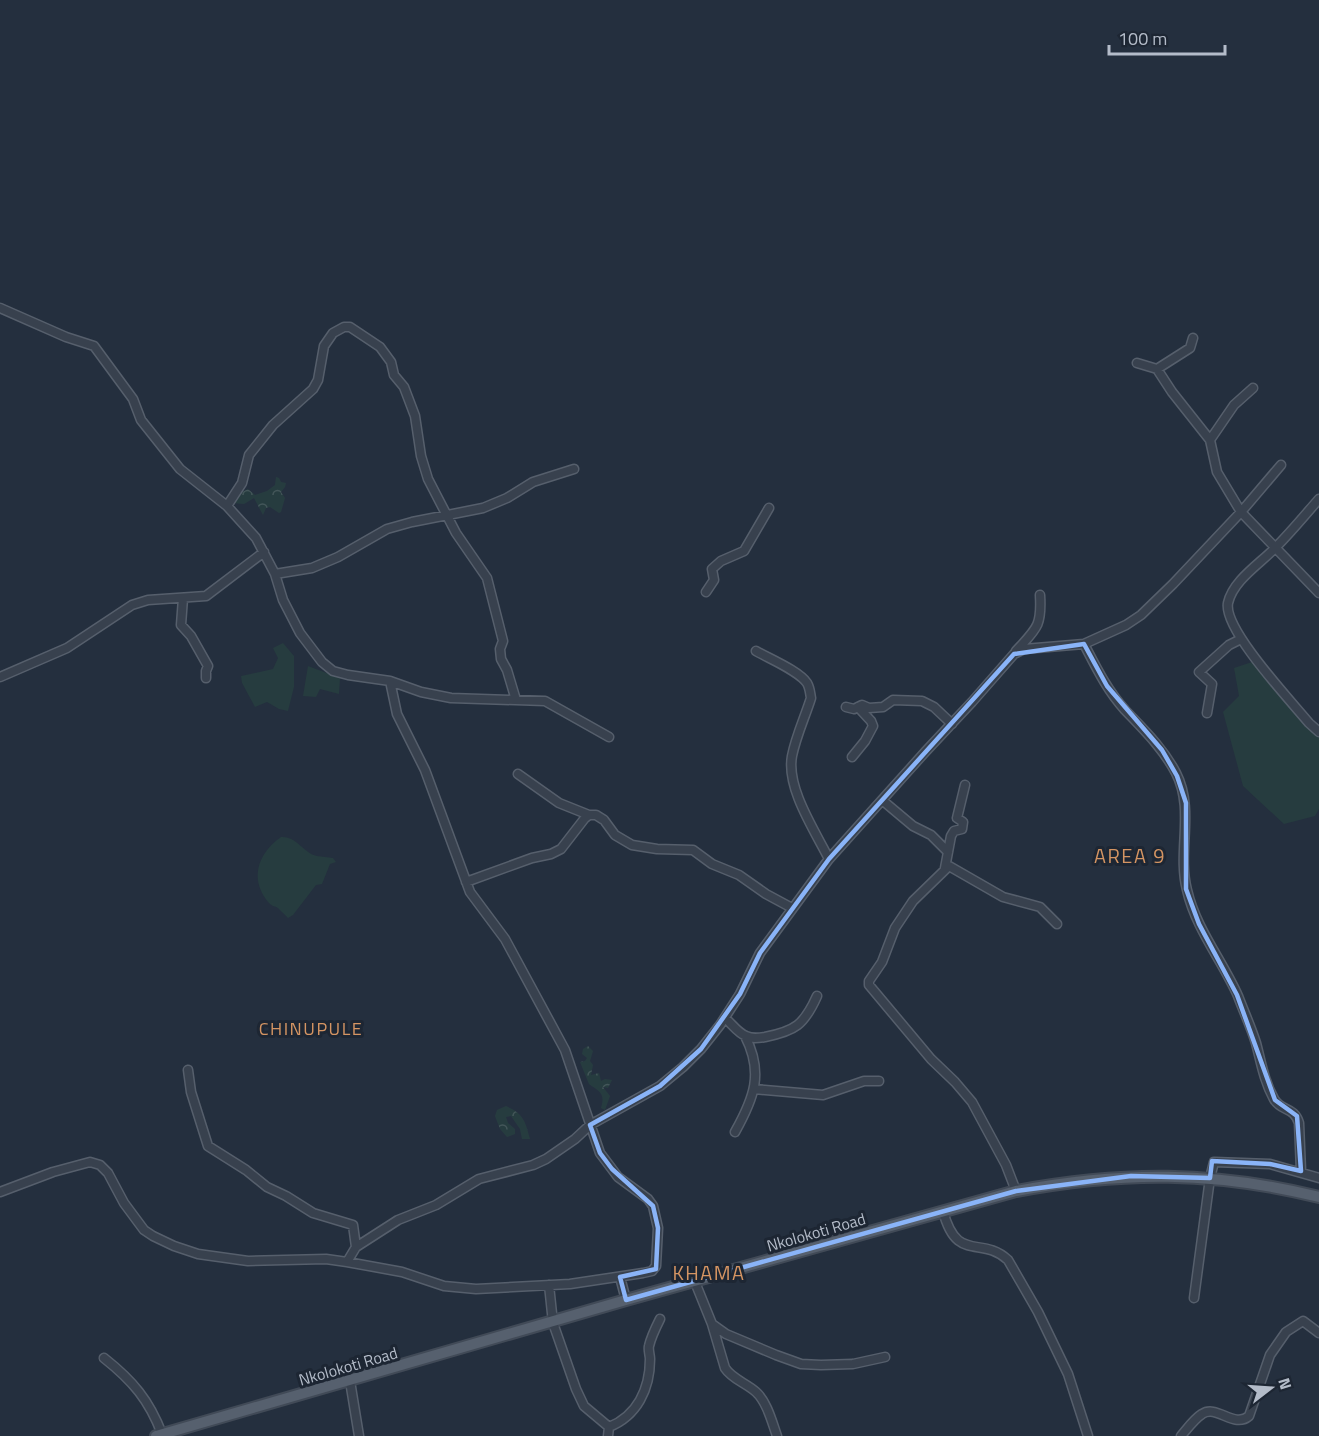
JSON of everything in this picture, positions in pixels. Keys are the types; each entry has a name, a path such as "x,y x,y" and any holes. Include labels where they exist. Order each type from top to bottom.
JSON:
{"main road":[{"name":"Nkolokoti Road","path":"159,1435 553,1323 626,1300 1017,1191 1078,1181 1131,1176 1210,1178 1261,1184 1319,1197"}],"street":[{"path":"0,308 66,337 94,346 133,399 141,420 174,461 187,475 227,506 252,533 275,574 283,600 294,622 322,662 333,671 390,681 421,692 451,698 545,701 609,737"},
{"path":"227,506 242,483 249,454 273,425 313,389 318,380 324,346 333,333 344,327 354,329 380,347 391,362 394,375 404,387 415,416 421,456 428,479 456,533 487,578 503,641 500,649 501,659 507,670 516,700"},
{"path":"1157,369 1190,348 1193,338"},
{"path":"1137,363 1157,369 1210,440 1217,472 1242,512 1319,592"},
{"path":"1210,440 1234,405 1253,388"},
{"path":"1014,654 1024,649 1084,644 1126,625 1141,615 1242,512 1281,465"},
{"path":"275,574 312,568 338,557 387,530 412,522 483,508 507,498 533,482 574,470"},
{"path":"1319,499 1241,582 1228,602 1232,624 1241,639 1309,723 1319,732"},
{"path":"706,592 714,580 712,569 721,561 744,551 769,508"},
{"path":"0,677 67,648 132,605 148,600 202,597 210,594 264,552"},
{"path":"347,1262 356,1247 399,1220 436,1205 479,1179 533,1165 546,1158 575,1139 590,1125 660,1086 701,1049 740,994 760,953 829,859 1037,629 1041,613 1040,595"},
{"path":"183,598 181,626 190,636 208,666 206,678"},
{"path":"1207,713 1212,684 1199,672 1229,645 1241,639"},
{"path":"1084,644 1107,686 1162,750 1177,776 1186,802 1183,834 1186,889 1199,924 1229,976 1245,1014 1256,1044 1263,1076 1275,1101 1297,1116 1301,1171"},
{"path":"756,651 796,674 807,682 810,688 811,698 792,754 790,768 804,811 829,859"},
{"path":"0,1192 53,1172 90,1162 100,1165 108,1173 124,1203 144,1230 174,1246 198,1254 248,1262 326,1260 347,1262 402,1272 444,1287 476,1289 570,1284 652,1271 657,1266 656,1215 648,1199 618,1177 600,1153 565,1050 505,939 470,892 425,770 397,714 390,681"},
{"path":"846,707 854,709 862,705 869,708 883,706 893,700 922,701 934,707 952,724"},
{"path":"852,757 873,726 858,707"},
{"path":"518,774 559,803 589,815 596,815 604,820 615,835 632,845 657,849 693,850 712,864 740,875 766,894 792,908"},
{"path":"945,868 951,836 954,831 962,828 963,822 957,818 965,785"},
{"path":"882,800 913,826 931,835 948,852"},
{"path":"466,882 561,849 589,815"},
{"path":"1017,1191 1006,1165 972,1102 931,1059 869,985 869,981 882,962 895,927 919,893 945,868 952,866 969,879 1014,902 1033,904 1057,924"},
{"path":"725,1018 745,1036 753,1039 793,1029 812,1008 817,996"},
{"path":"735,1132 753,1097 754,1089 753,1053 745,1036"},
{"path":"188,1070 191,1092 208,1146 246,1170 267,1187 313,1213 352,1225 356,1247"},
{"path":"754,1089 823,1095 864,1081 879,1081"},
{"path":"1194,1298 1212,1165 1218,1161 1270,1164 1319,1178"},
{"path":"943,1211 949,1232 956,1239 965,1244 1002,1254 1008,1260 1038,1312 1068,1374 1088,1436"},
{"path":"620,1277 626,1300"},
{"path":"695,1282 712,1324 725,1368 761,1398 777,1436"},
{"path":"549,1285 553,1323 580,1399 609,1432 639,1405 649,1379 651,1358 649,1347 660,1319"},
{"path":"1181,1436 1201,1414 1207,1412 1240,1420 1246,1419 1270,1355 1286,1332 1303,1321 1319,1333"},
{"path":"712,1324 726,1334 801,1364 853,1364 885,1357"},
{"path":"104,1358 126,1375 141,1392 154,1414 159,1435"},
{"path":"350,1381 359,1436"}],"highlighted area":[{"path":"1084,644 1107,686 1162,750 1177,776 1186,803 1186,889 1199,924 1237,995 1275,1100 1297,1116 1301,1171 1270,1164 1212,1161 1210,1178 1131,1176 1016,1191 626,1300 620,1277 656,1269 658,1228 653,1206 612,1169 600,1153 590,1125 660,1086 701,1049 740,994 760,953 829,859 1014,654"}],"green space":[{"path":"276,477 286,483 281,492 285,498 281,512 270,507 266,508 263,515 254,498 244,504 233,503 237,494 248,489 255,495 267,491 275,485"},
{"path":"283,643 294,656 294,687 288,711 267,702 255,707 242,683 241,676 273,669 278,658 273,648"},
{"path":"1255,661 1319,734 1319,809 1315,816 1284,824 1243,786 1223,712 1239,696 1234,668"},
{"path":"308,666 340,678 339,694 320,689 316,697 303,696"},
{"path":"281,837 291,839 312,854 333,858 336,862 330,864 322,884 316,885 293,915 288,918 269,903 259,885 258,876 261,859"},
{"path":"588,1046 593,1051 590,1061 593,1065 591,1075 599,1073 601,1081 612,1080 608,1088 603,1087 610,1096 605,1110 601,1108 602,1095 589,1084 580,1062 587,1058 582,1054 583,1049"},
{"path":"506,1106 517,1112 523,1119 530,1139 522,1139 520,1129 511,1116 506,1117 508,1123 515,1129 515,1134 507,1137 500,1129 495,1116 497,1110"}],"district":[{"name":"AREA 9","path":"1130,855"},
{"name":"CHINUPULE","path":"311,1028"},
{"name":"KHAMA","path":"709,1272"}]}
